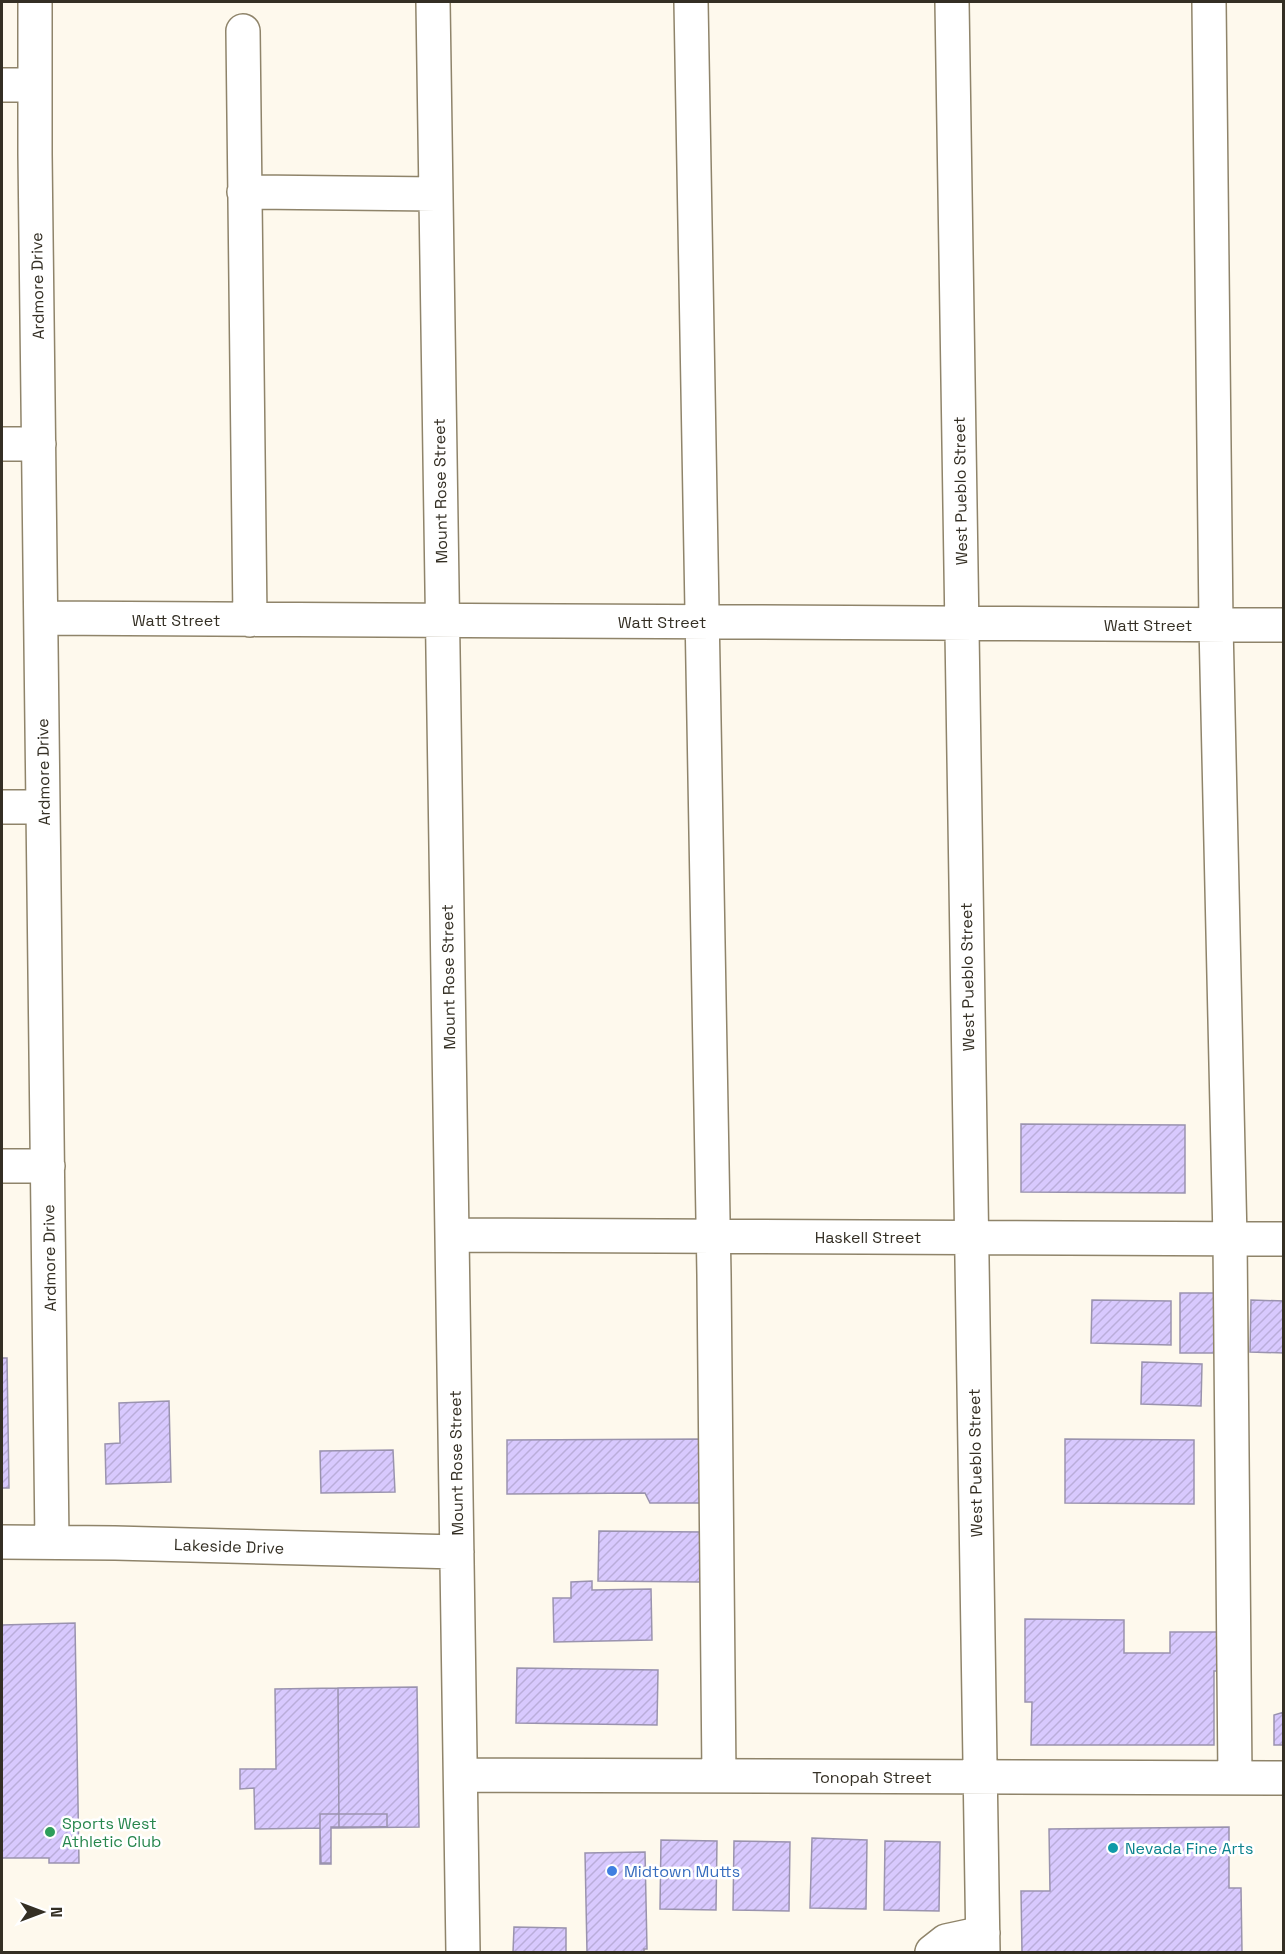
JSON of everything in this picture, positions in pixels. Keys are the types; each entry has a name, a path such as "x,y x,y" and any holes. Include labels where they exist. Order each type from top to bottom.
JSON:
{"street":[{"name":"Ardmore Drive","path":"35,2 52,1542"},
{"name":"Mount Rose Street","path":"433,2 463,1953"},
{"path":"691,2 713,1236 719,1776"},
{"name":"West Pueblo Street","path":"952,2 983,1943"},
{"path":"1209,2 1216,625 1230,1239 1234,1778"},
{"path":"243,31 250,620"},
{"path":"2,85 35,85"},
{"path":"244,192 436,194"},
{"path":"2,444 39,444"},
{"name":"Watt Street","path":"41,618 1284,625"},
{"path":"2,807 43,807"},
{"path":"2,1166 48,1166"},
{"name":"Haskell Street","path":"452,1235 1284,1239"},
{"name":"Lakeside Drive","path":"2,1542 457,1552"},
{"name":"Tonopah Street","path":"461,1774 1284,1778"},
{"path":"932,1953 946,1941 983,1943"}],"building":[{"path":"1021,1124 1185,1125 1185,1193 1021,1192"},
{"path":"1180,1293 1214,1293 1214,1353 1180,1353"},
{"path":"1092,1300 1171,1301 1171,1345 1091,1343"},
{"path":"1251,1300 1284,1301 1284,1353 1250,1352"},
{"path":"2,1358 7,1358 9,1488 2,1488"},
{"path":"1142,1362 1202,1364 1201,1406 1141,1404"},
{"path":"169,1401 171,1482 106,1484 105,1444 120,1443 119,1403"},
{"path":"704,1439 704,1503 650,1503 645,1493 507,1494 507,1440"},
{"path":"1065,1439 1194,1440 1194,1504 1065,1503"},
{"path":"393,1450 395,1492 321,1493 320,1451"},
{"path":"599,1531 701,1532 700,1582 598,1581"},
{"path":"592,1581 592,1590 651,1589 652,1640 554,1642 553,1598 571,1598 571,1582"},
{"path":"1025,1619 1124,1620 1124,1653 1170,1653 1170,1632 1223,1632 1223,1671 1214,1671 1214,1745 1031,1745 1032,1702 1025,1702"},
{"path":"75,1623 79,1863 49,1863 49,1858 2,1858 2,1625"},
{"path":"517,1668 658,1670 657,1725 516,1723"},
{"path":"417,1687 419,1827 339,1828 338,1688"},
{"path":"338,1688 339,1828 331,1828 331,1863 321,1863 320,1828 255,1829 254,1788 240,1789 240,1769 276,1769 275,1689"},
{"path":"1284,1712 1284,1745 1274,1745 1274,1715"},
{"path":"320,1814 387,1814 387,1827 331,1827 331,1864 320,1864"},
{"path":"1229,1827 1229,1888 1241,1888 1242,1952 1022,1952 1021,1891 1050,1891 1049,1829"},
{"path":"812,1838 867,1840 866,1909 810,1908"},
{"path":"661,1840 717,1841 716,1910 660,1909"},
{"path":"734,1841 790,1842 789,1911 733,1910"},
{"path":"885,1841 940,1842 939,1911 884,1910"},
{"path":"645,1852 647,1949 644,1949 644,1952 587,1952 585,1853"},
{"path":"514,1927 566,1928 566,1952 513,1952"}],"place":[{"name":"Sports West Athletic Club","path":"50,1832"},
{"name":"Nevada Fine Arts","path":"1113,1848"},
{"name":"Midtown Mutts","path":"612,1871"}]}
